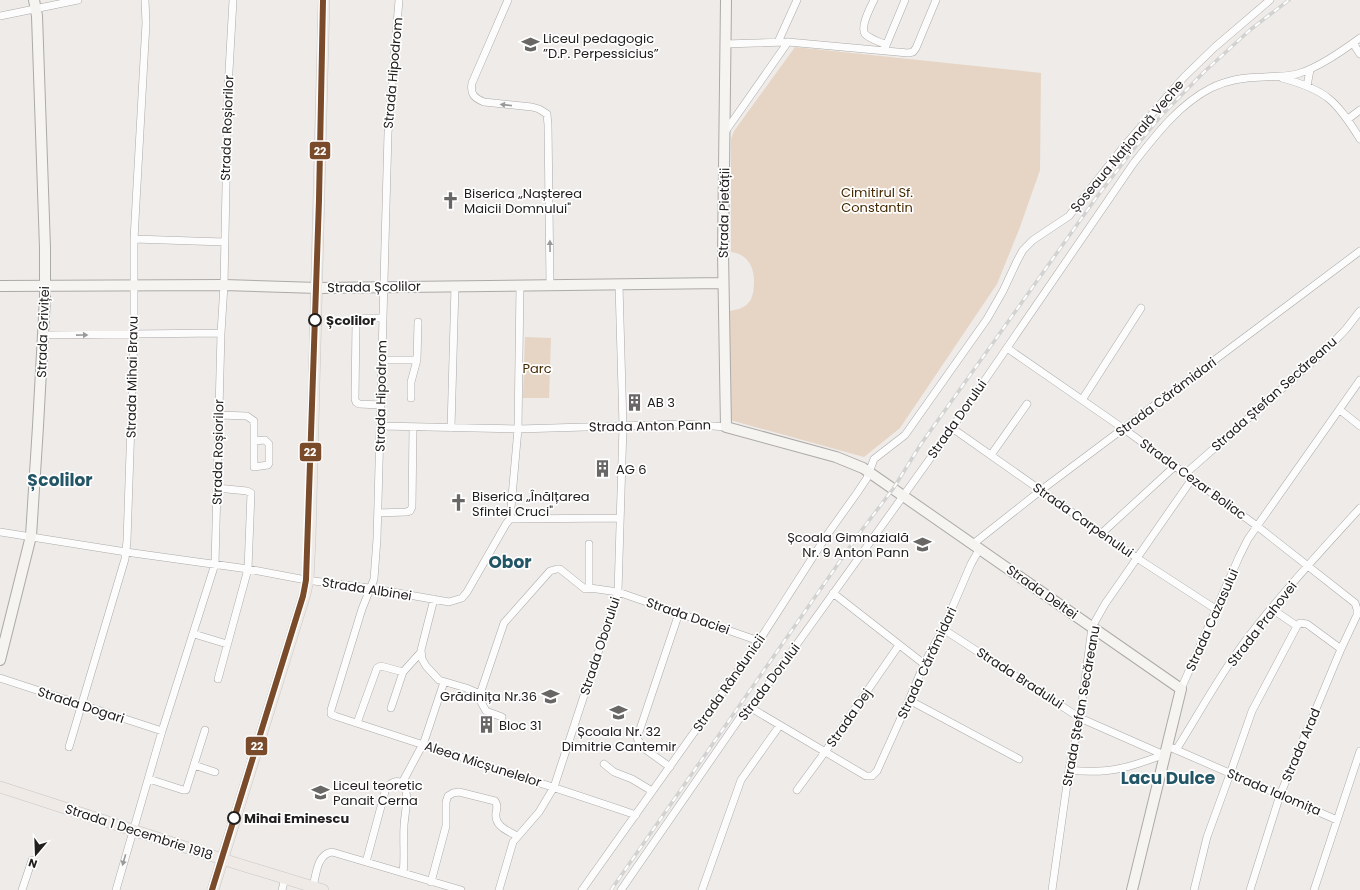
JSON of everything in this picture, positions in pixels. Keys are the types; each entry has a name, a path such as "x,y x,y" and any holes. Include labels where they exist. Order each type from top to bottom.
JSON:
{"main road":[{"path":"213,890 306,594 308,580 324,0"},
{"name":"Strada 1 Decembrie 1918","path":"0,787 222,859 318,888"}],"street":[{"path":"0,16 35,4 78,0"},
{"name":"Strada Mihai Bravu","path":"69,747 126,552 134,334 134,239 146,23 144,0"},
{"name":"Strada Roșiorilor","path":"116,890 162,731 215,564 221,333 224,285 228,89 233,0"},
{"name":"Strada Hipodrom","path":"331,714 369,588 374,579 381,426 389,109 399,0"},
{"path":"508,0 472,83 471,92 477,100 532,107 547,114 550,285"},
{"name":"Strada Pietății","path":"726,0 724,44 725,132 723,283 726,427"},
{"path":"778,42 797,0"},
{"path":"874,0 863,25 864,31 867,36 885,48"},
{"path":"885,48 905,0"},
{"path":"724,44 788,42 885,48 908,54 913,52 919,43 936,0"},
{"name":"Șoseaua Națională Veche","path":"870,472 874,459 904,435 987,319 1003,291 1016,261 1023,250 1032,240 1069,216 1125,145 1184,77 1219,43 1270,0"},
{"name":"Strada Griviței","path":"0,660 31,536 43,335 45,286 44,198 35,4"},
{"name":"Strada Dorului","path":"621,890 746,710 751,708 952,428 1133,164 1149,143 1172,118 1191,101 1212,88 1234,80 1279,77 1310,70 1360,38"},
{"path":"725,132 788,42"},
{"path":"1353,43 1360,54"},
{"path":"1307,86 1310,70"},
{"path":"1279,77 1321,92 1335,103 1348,119 1360,139"},
{"path":"1348,119 1360,110"},
{"path":"134,239 224,242"},
{"name":"Strada Cărămidari","path":"825,752 866,776 872,776 877,771 924,664 943,629 971,564 977,546 1040,491 1360,251"},
{"name":"Strada Școlilor","path":"0,286 224,285 316,288 723,283"},
{"name":"Strada Oborului","path":"499,890 510,850 517,836 539,812 554,787 618,592 622,426 619,285"},
{"path":"451,428 455,286"},
{"path":"520,286 518,429 512,482 510,519 620,518"},
{"path":"1082,400 1141,308"},
{"name":"Strada Ștefan Secăreanu","path":"1185,474 1327,349 1346,329 1360,311"},
{"path":"381,405 359,404 355,399 356,322 361,318 383,318"},
{"path":"411,398 411,382 417,360 418,322"},
{"path":"43,335 221,333"},
{"name":"Strada Cezar Boliac","path":"1007,348 1124,429 1257,526 1355,603"},
{"path":"382,360 417,360"},
{"name":"Strada Cazasului","path":"1132,890 1165,751 1180,699 1181,689 1239,558 1257,526 1360,380"},
{"path":"990,455 1027,404"},
{"path":"1340,410 1360,426"},
{"path":"219,415 247,416 250,418 254,421 254,441"},
{"name":"Strada Anton Pann","path":"381,426 518,429 686,424 726,427 836,457 856,464 870,472 903,496"},
{"path":"378,513 406,512 410,511 412,507 413,427"},
{"name":"Strada Carpenului","path":"952,428 1137,558 1217,610"},
{"path":"1102,533 1175,466"},
{"name":"Strada Rândunicii","path":"582,890 759,640 870,472"},
{"name":"Strada Ștefan Secăreanu","path":"1052,890 1070,770 1080,718 1092,627 1105,604 1192,479"},
{"path":"217,488 247,490 251,493 248,569 218,679"},
{"name":"Strada Deltei","path":"903,496 1181,689"},
{"name":"Strada Prahovei","path":"1176,750 1222,674 1243,644 1308,566 1360,508"},
{"name":"Strada Albinei","path":"0,532 248,569 449,602 462,598 467,592 510,519"},
{"path":"502,717 486,712 481,702 480,694 504,623 550,571 557,568 585,589 589,588 589,544"},
{"name":"Strada Daciei","path":"589,588 618,592 759,640"},
{"path":"834,593 924,664"},
{"path":"434,599 421,652 422,659 426,666 439,680 480,694"},
{"name":"Strada Arad","path":"1250,890 1280,794 1341,649 1357,615 1355,603"},
{"path":"1272,609 1297,626"},
{"path":"670,767 642,747 637,738 679,613"},
{"path":"1194,890 1207,837 1252,711 1297,626 1300,623 1307,624 1341,649"},
{"name":"Strada Bradului","path":"943,629 1080,718 1165,751"},
{"path":"194,634 227,644"},
{"name":"Strada Dej","path":"797,790 899,644"},
{"path":"391,708 403,672 421,652"},
{"path":"357,724 377,668 380,666 403,672"},
{"name":"Strada Dogari","path":"0,678 162,731"},
{"path":"402,783 423,745 444,682"},
{"path":"909,700 1019,759"},
{"path":"751,708 825,752"},
{"name":"Aleea Micșunelelor","path":"331,714 357,724 636,815"},
{"path":"702,890 742,780 780,725"},
{"path":"149,779 186,790 205,730"},
{"name":"Strada Ialomița","path":"1165,751 1176,750 1337,820"},
{"path":"1070,770 1090,772 1123,768 1149,759 1165,751"},
{"path":"1314,890 1360,752"},
{"path":"604,764 614,772 632,779 652,791"},
{"path":"194,765 215,772"},
{"path":"366,862 386,788 391,783 396,781 405,786 407,794 404,826 403,873"},
{"path":"431,882 446,826 446,802 448,796 453,793 459,792 495,800 497,805 495,816 500,826 517,836"},
{"path":"318,888 320,861 328,852 338,853 461,890"},
{"path":"22,890 32,860"},
{"path":"282,890 285,878"}],"green space":[{"name":"Cimitirul Sf. Constantin","path":"795,47 1041,73 1040,170 1020,227 997,284 900,428 864,457 730,420 730,311 742,308 750,302 753,293 754,281 753,270 745,258 737,253 731,252 731,139 734,131"},
{"name":"Parc","path":"525,337 551,338 549,398 523,398"}],"railway":[{"path":"611,890 861,531 893,489 921,444 1096,198 1161,116 1205,71 1250,30 1289,0"}],"transit line":[{"name":"22","path":"212,890 303,596 306,580 319,200 323,0"}],"place":[{"name":"Liceul pedagogic ”D.P. Perpessicius”","path":"530,45"},
{"name":"Biserica „Nașterea Maicii Domnului\"","path":"451,200"},
{"name":"Școlilor","path":"315,320"},
{"name":"AB 3","path":"634,402"},
{"name":"AG 6","path":"603,469"},
{"name":"Biserica „Înălțarea Sfintei Cruci\"","path":"459,503"},
{"name":"Școala Gimnazială Nr. 9 Anton Pann","path":"922,544"},
{"name":"Grădinița Nr.36","path":"550,696"},
{"name":"Școala Nr. 32 Dimitrie Cantemir","path":"619,712"},
{"name":"Bloc 31","path":"486,725"},
{"name":"Liceul teoretic Panait Cerna","path":"320,792"},
{"name":"Mihai Eminescu","path":"234,818"}],"district":[{"name":"Școlilor","path":"60,480"},
{"name":"Obor","path":"510,562"},
{"name":"Lacu Dulce","path":"1168,778"}]}
